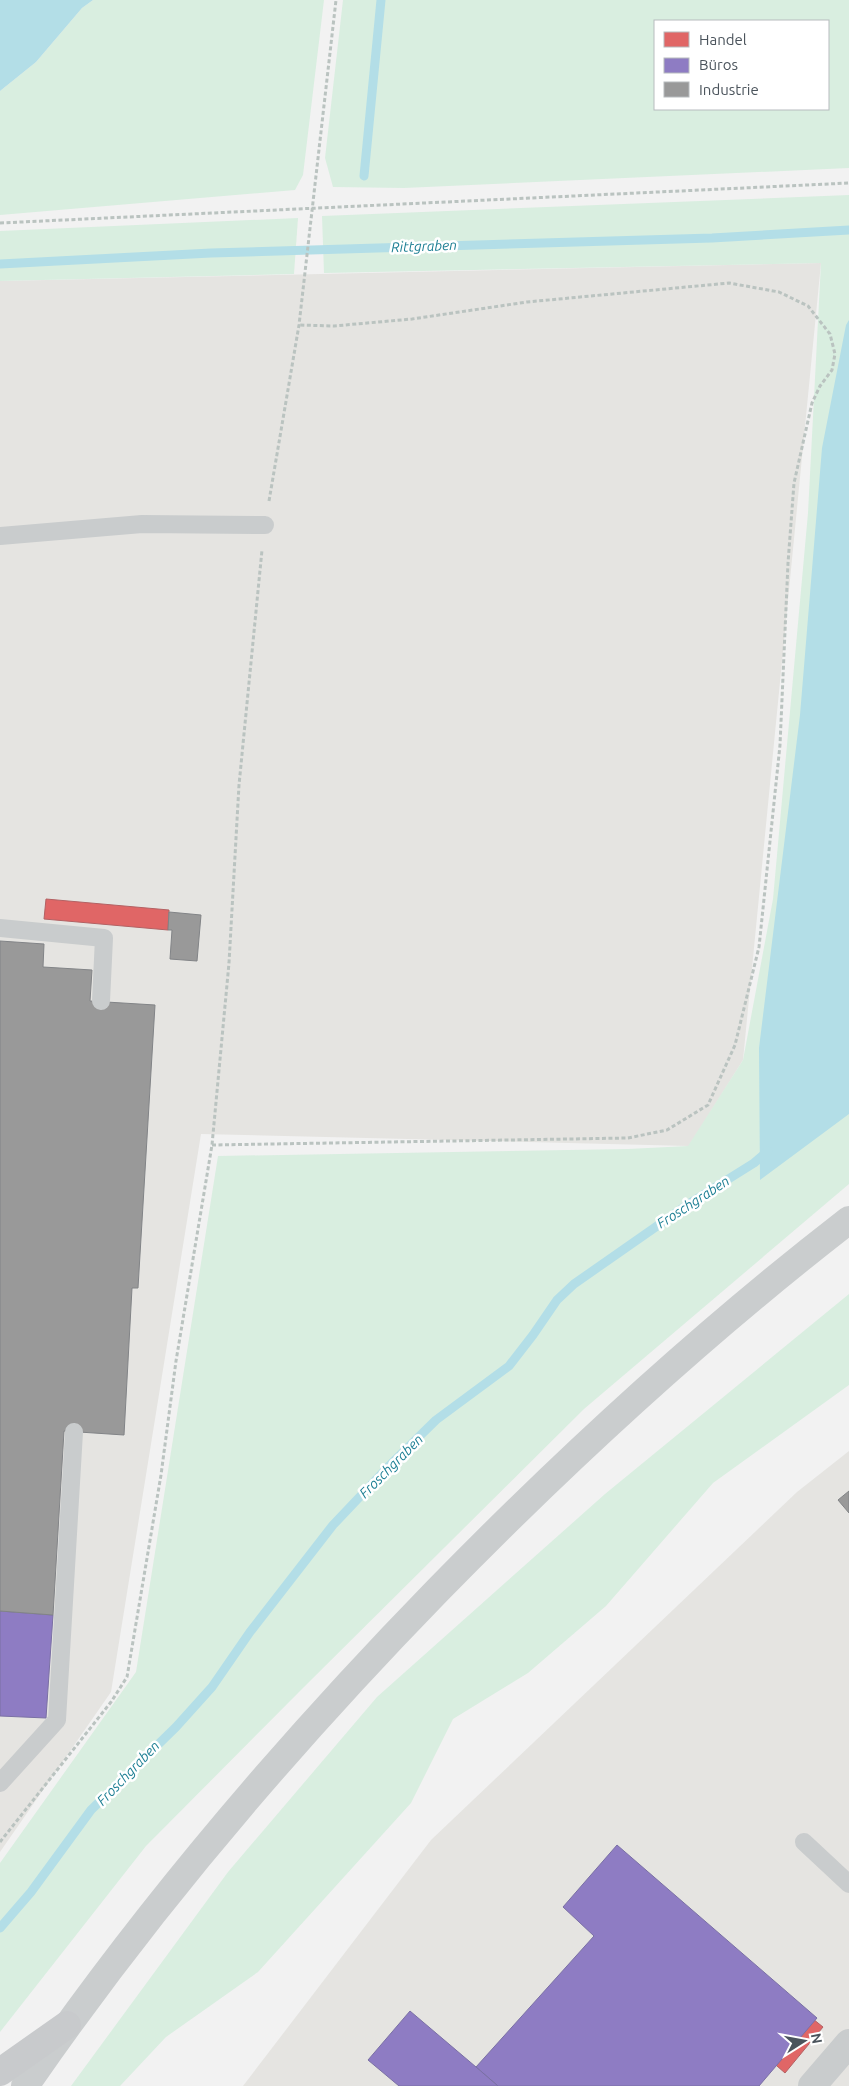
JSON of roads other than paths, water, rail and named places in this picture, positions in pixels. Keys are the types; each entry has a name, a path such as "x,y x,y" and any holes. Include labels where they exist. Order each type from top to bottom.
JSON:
{"main road":[{"path":"24,2086 67,2025 188,1868 358,1673 518,1509 590,1442 752,1299 849,1220"},
{"path":"0,2072 67,2025"}],"street":[{"path":"812,2086 849,2043"}],"lane":[{"path":"0,536 142,524 265,525"},
{"path":"0,928 104,938 101,1002"},
{"path":"0,1783 57,1720 74,1432"},
{"path":"804,1842 849,1884"}],"water":[{"path":"0,0 93,0 82,8 36,62 0,91"},
{"path":"849,320 849,1114 760,1180 759,1048 800,715 822,448 846,325"}],"waterway":[{"path":"364,176 381,0"},
{"name":"Rittgraben","path":"0,264 211,253 712,238 849,230"},
{"name":"Froschgraben","path":"0,1928 31,1892 91,1810 176,1727 212,1687 250,1632 333,1525 388,1467 436,1420 509,1366 557,1300 574,1284 690,1203 754,1163 768,1151"}]}
